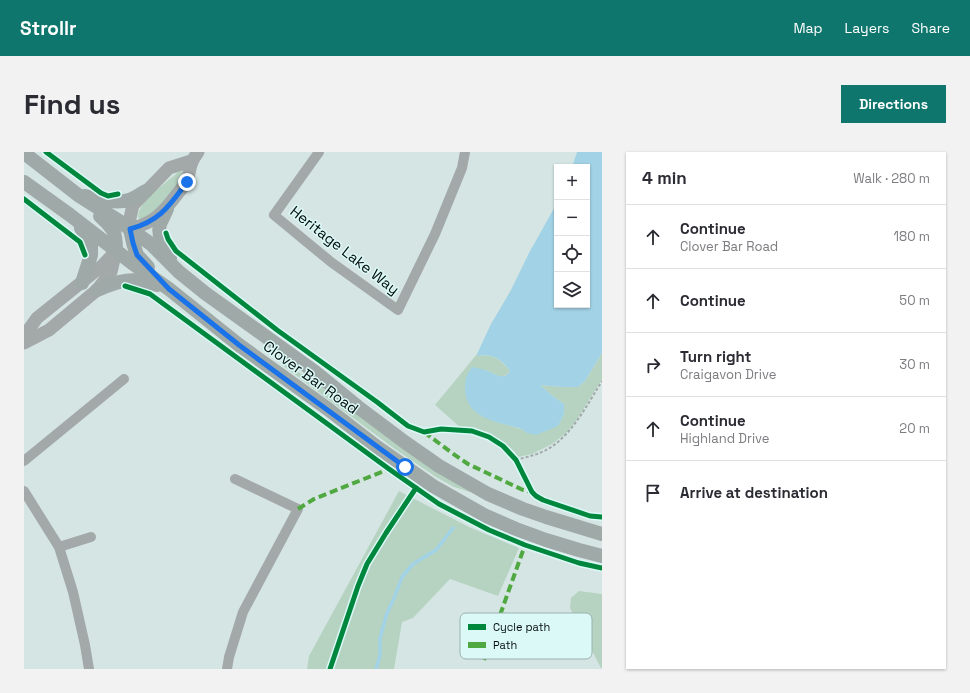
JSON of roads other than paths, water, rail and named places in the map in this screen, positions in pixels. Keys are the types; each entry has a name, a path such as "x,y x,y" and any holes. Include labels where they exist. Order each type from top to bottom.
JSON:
{"main road":[{"name":"Clover Bar Road","path":"24,153 78,195 119,221 150,244 179,272 205,293 315,372 358,407 439,466 488,494 523,509 602,534"},
{"name":"Clover Bar Road","path":"24,182 169,289 239,345 377,447 433,486 486,516 516,529 546,540 602,556"},
{"path":"78,195 113,202 130,200 146,191"},
{"path":"78,195 111,226 115,234 116,251 134,247 141,248 179,272"},
{"path":"167,209 160,224 159,233 164,247 179,272"},
{"path":"70,215 98,229 115,234 130,229 137,255 169,289"},
{"path":"70,215 83,230 91,243 91,255 82,283"},
{"path":"97,290 125,280 142,281 169,289"}],"street":[{"name":"Heritage Lake Way","path":"318,152 274,215 331,262 398,310 435,234 462,168 465,152"},
{"path":"195,154 187,182 167,209 153,220 141,226 130,229 130,218 133,205 169,168 195,154"},
{"path":"24,336 37,318 82,283 103,265 116,251"},
{"path":"24,344 49,330 97,290 111,272 116,251"},
{"path":"24,461 124,379"},
{"path":"227,669 229,657 243,612 298,509 236,479"},
{"path":"24,491 59,547 73,592 89,669"},
{"path":"59,547 91,537"}],"water":[{"path":"577,152 602,152 602,353 585,381 578,387 540,385 564,404 564,414 558,426 536,435 527,433 519,428 493,421 477,413 467,400 465,390 466,380 472,367 502,376 505,376 510,371 497,358 483,355 478,356 477,354 491,324 511,290 529,253 554,208 554,308 590,308 590,164 573,164"}],"waterway":[{"path":"376,669 380,656 380,638 387,613 402,577 413,564 436,550 453,528"}]}
